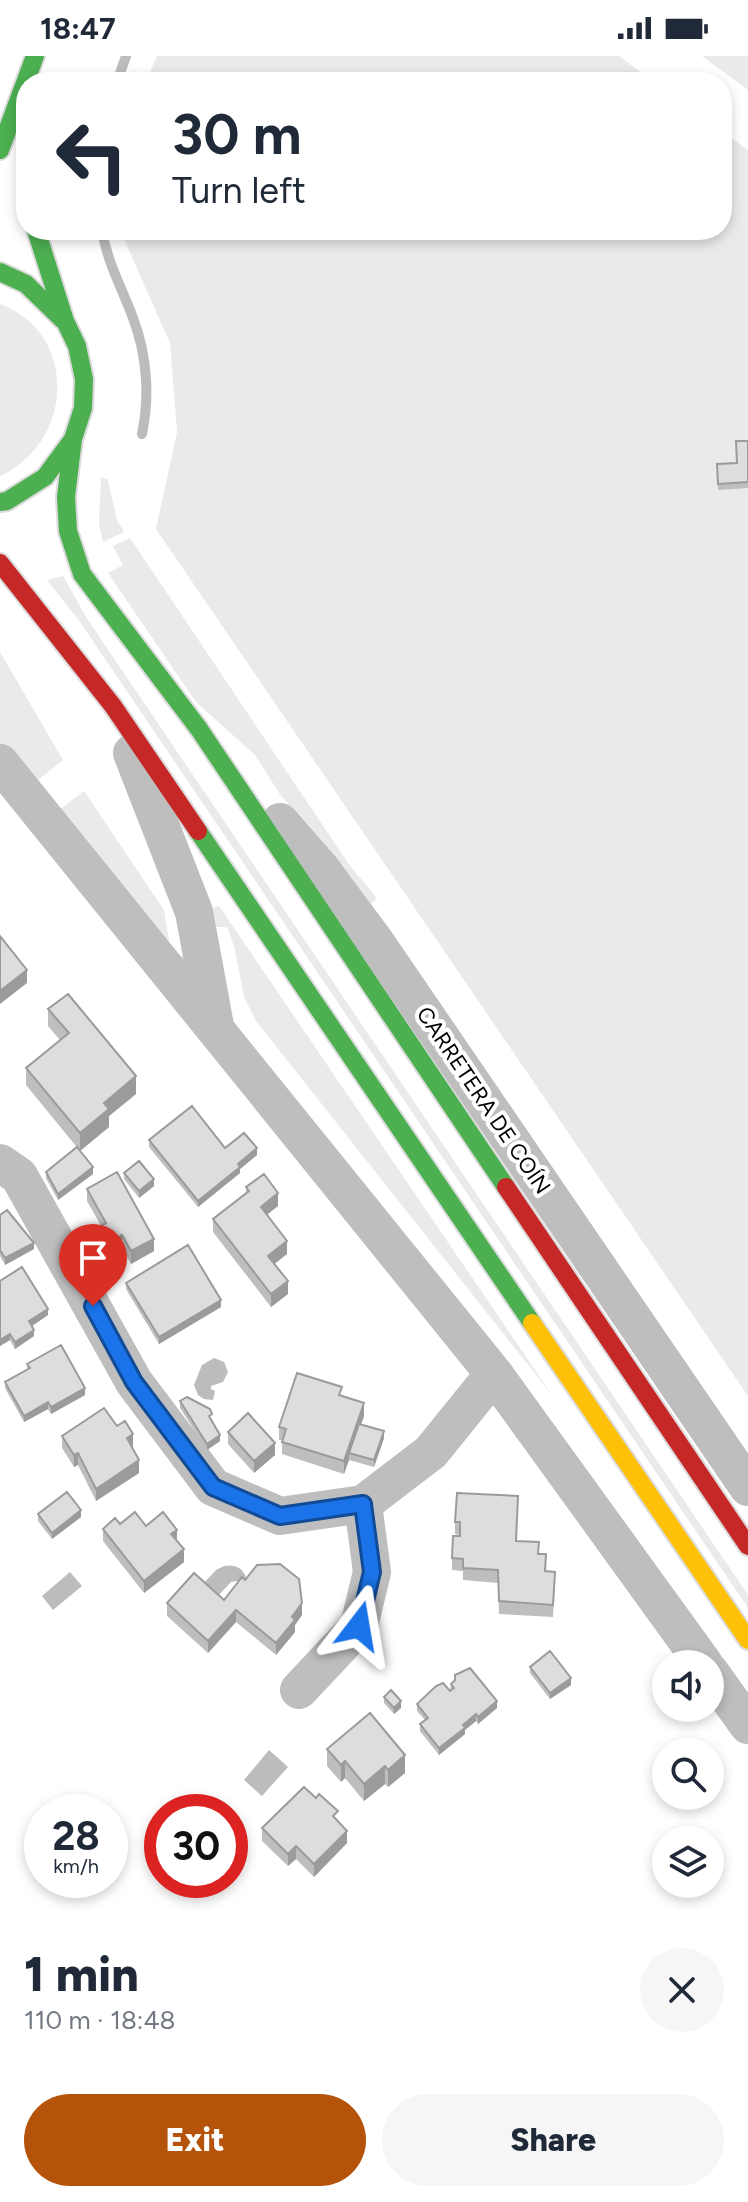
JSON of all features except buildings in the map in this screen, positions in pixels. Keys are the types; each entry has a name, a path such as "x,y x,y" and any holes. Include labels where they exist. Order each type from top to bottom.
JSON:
{"main road":[{"path":"0,150 16,107"},
{"path":"39,240 65,321 77,346 84,379 83,408 73,439 66,497 68,531 82,574 199,729 748,1546"},
{"path":"0,272 26,284 65,321"},
{"path":"0,502 7,501 45,477 73,439"},
{"path":"0,563 113,706 748,1640"}],"street":[{"path":"113,706 194,912 215,1028"},
{"name":"CARRETERA DE COÍN","path":"199,729 322,870 374,940 748,1487"},
{"path":"0,763 494,1374 694,1650"},
{"path":"0,1163 19,1176 134,1382 213,1487 280,1516 363,1504 431,1452 494,1374"},
{"path":"299,1690 359,1626 372,1572 363,1504"},
{"path":"724,1692 748,1725"}],"shaded area":[{"path":"157,56 619,56 641,72 150,72"},
{"path":"702,56 748,56 748,90 732,78 732,72 724,72"},
{"path":"732,138 748,150 748,1396 156,529 177,432 170,343 124,240 732,240"},
{"path":"0,304 26,319 44,339 54,363 57,389 53,415 42,439 24,460 0,476"},
{"path":"101,477 108,480 117,520 124,532 103,542 99,524"},
{"path":"130,538 350,866 377,898 371,904 342,865 281,796 255,755 196,702 108,573 123,565 113,546"},
{"path":"63,576 88,620 748,1595 748,1608 80,622 47,580"},
{"path":"0,652 63,760 32,785 0,743"},
{"path":"84,791 164,910 170,946 177,954 187,958 191,988 55,813"},
{"path":"219,906 552,1395 256,1021 244,997 227,927 216,927 213,908"},
{"path":"214,1358 224,1362 228,1372 223,1382 211,1386 215,1391 213,1400 204,1399 198,1395 194,1385 202,1365"},
{"path":"224,1566 237,1567 246,1577 231,1582 217,1597 202,1585"},
{"path":"70,1572 82,1586 53,1610 42,1596"},
{"path":"269,1750 288,1767 262,1796 244,1780"}],"waterway":[{"path":"120,72 126,56"},
{"path":"104,240 133,318 144,361 146,390 142,434"}],"traffic: fast":[{"path":"29,72 35,56"},
{"path":"0,150 16,107"},
{"path":"39,240 65,321 77,346 84,379 83,408 73,439 66,497 68,531 82,574 199,729 506,1187"},
{"path":"0,272 26,284 63,320"},
{"path":"0,502 7,501 45,477 73,439"},
{"path":"198,831 532,1323"}],"traffic: slow":[{"path":"532,1323 748,1640"}],"traffic: jam":[{"path":"0,563 113,706 198,831"},
{"path":"506,1187 748,1546"}],"route":[{"path":"93,1306 134,1382 213,1487 280,1516 363,1504 372,1572 359,1626"}]}
